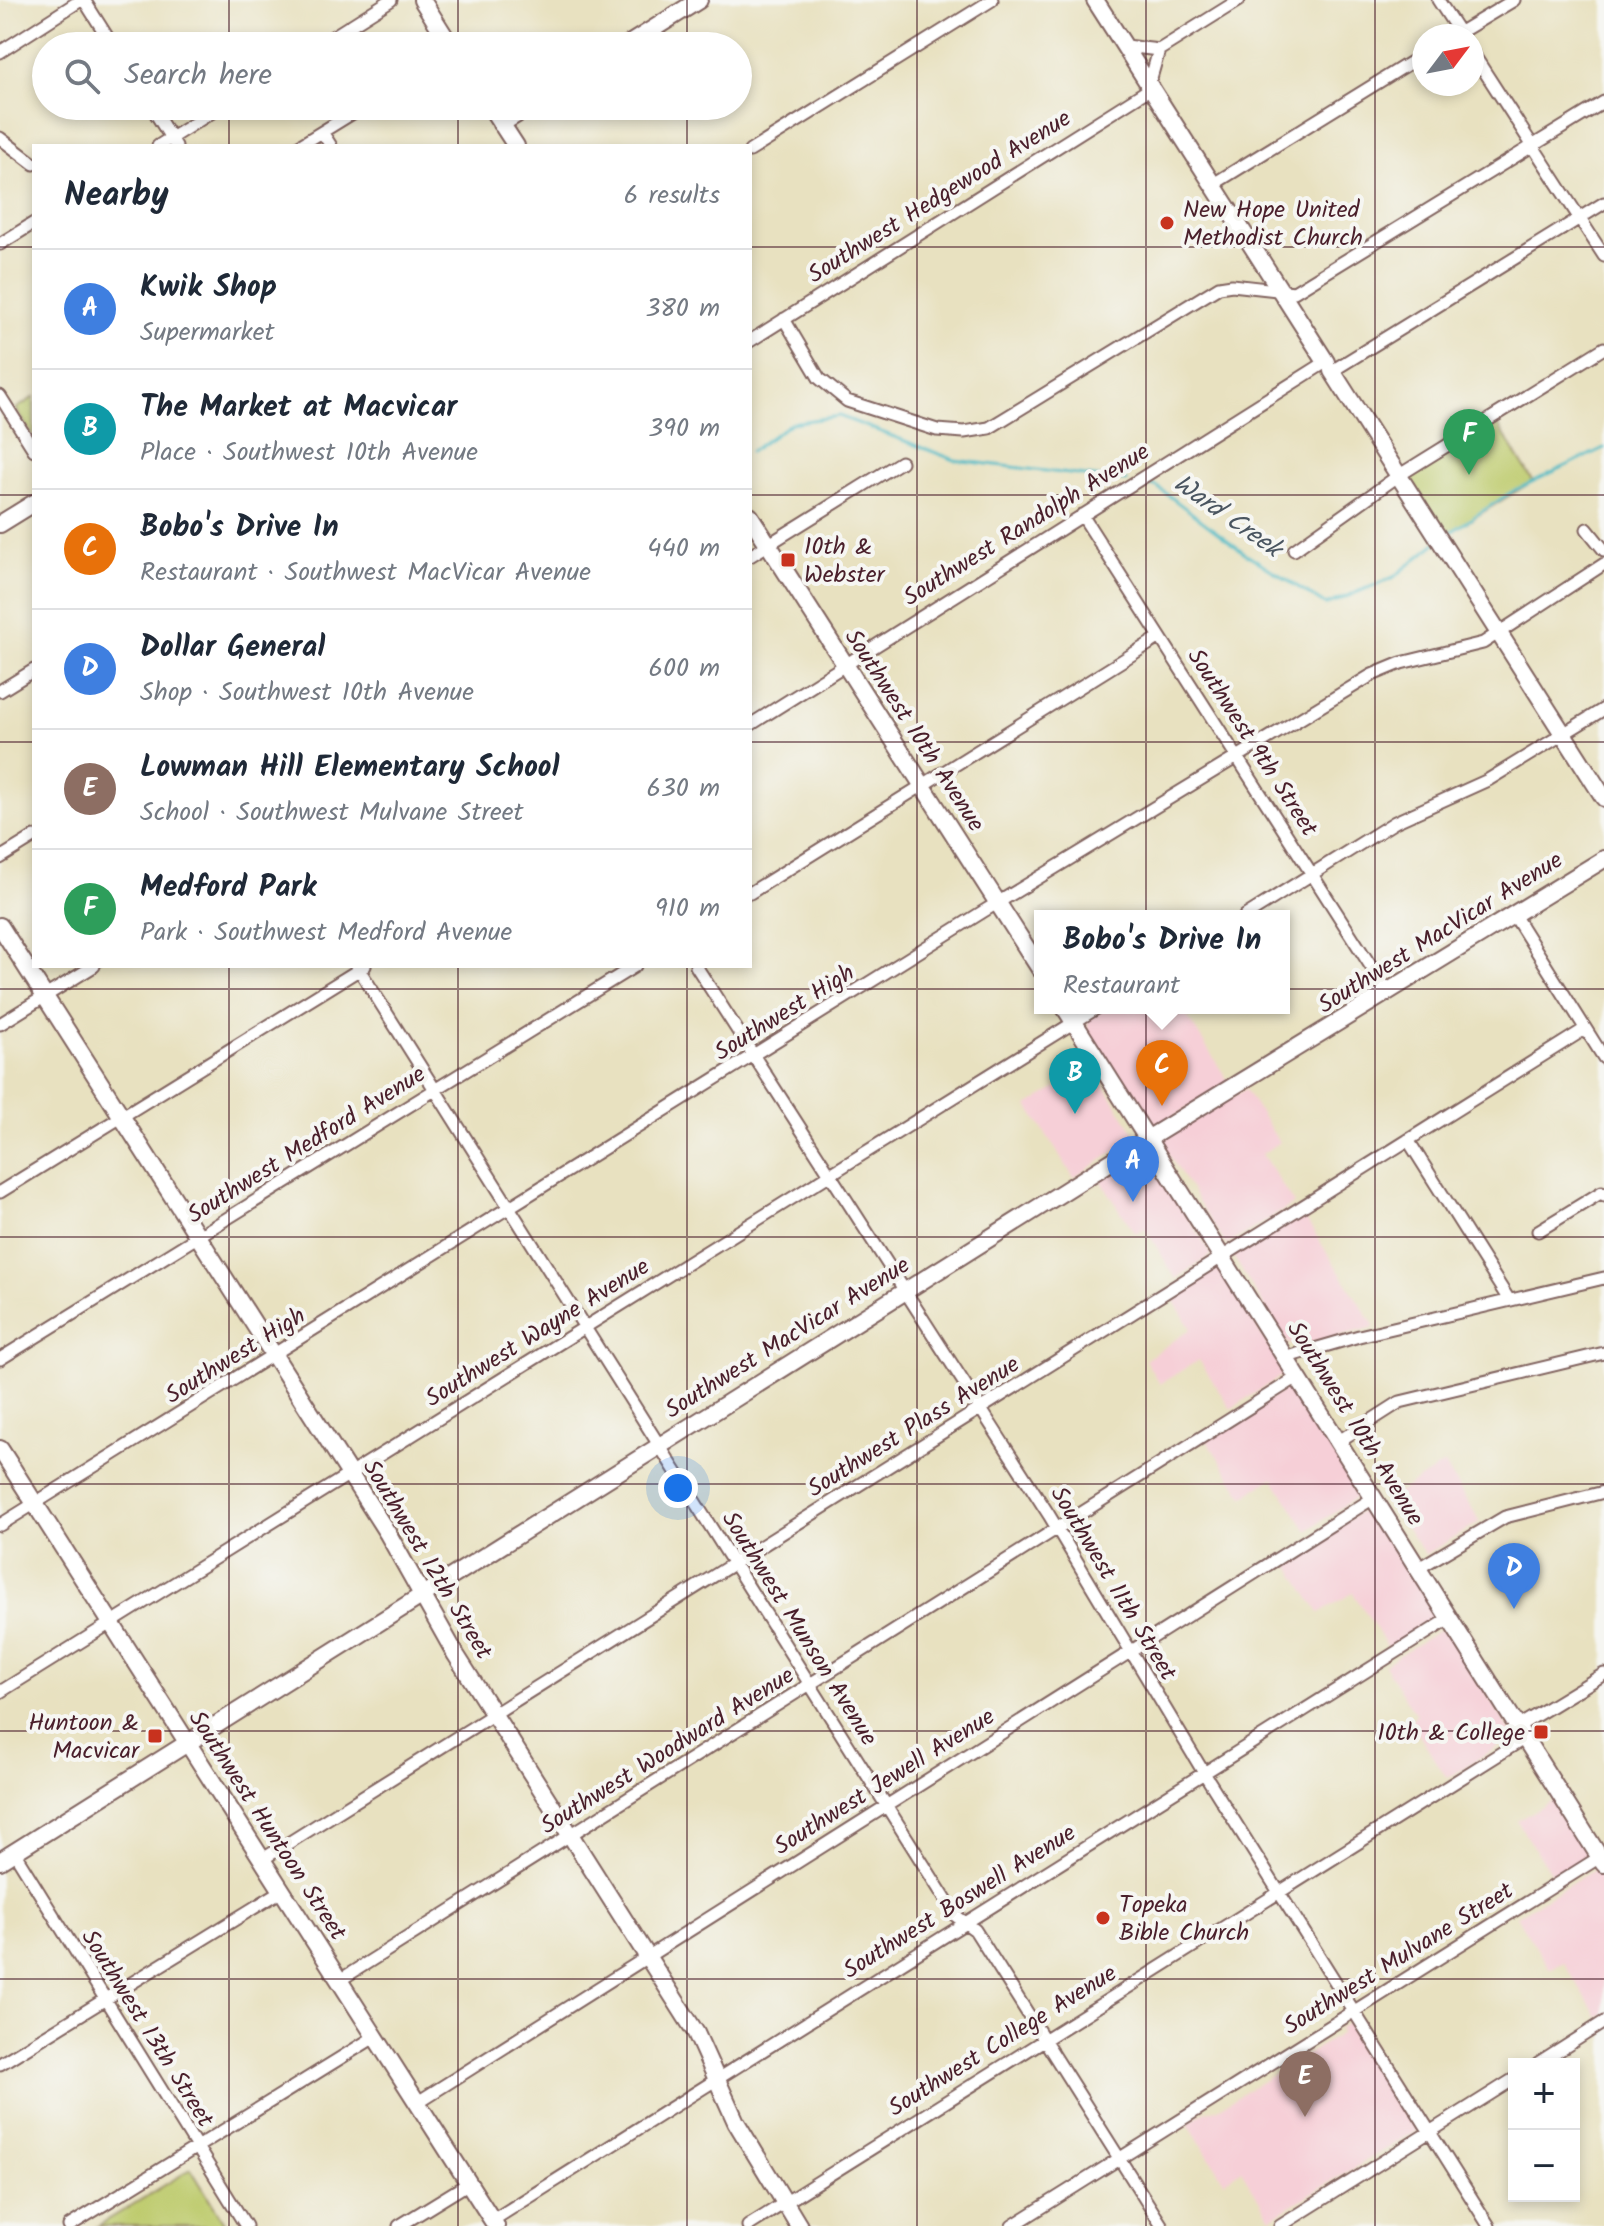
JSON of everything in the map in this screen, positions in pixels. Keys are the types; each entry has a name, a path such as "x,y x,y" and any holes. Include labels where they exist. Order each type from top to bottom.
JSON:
{"main road":[{"path":"422,0 442,32"},
{"path":"648,32 699,0"},
{"path":"1095,0 1604,798"},
{"path":"499,120 515,144"},
{"path":"501,124 507,120"},
{"path":"0,524 32,504"},
{"name":"Southwest 10th Avenue","path":"752,519 1034,960"},
{"name":"Southwest MacVicar Avenue","path":"7,1857 905,1291 1604,859"},
{"name":"Southwest 12th Street","path":"0,926 350,1475 423,1594 433,1619 696,2033 744,2137 799,2226"},
{"name":"Southwest 10th Avenue","path":"1069,1015 1603,1859"},
{"name":"Southwest Huntoon Street","path":"0,1449 494,2223"}],"street":[{"path":"0,52 82,0 104,32"},
{"path":"340,32 391,0"},
{"path":"752,150 992,0"},
{"path":"1125,46 1159,50 1239,0"},
{"path":"1438,0 1452,24"},
{"path":"1476,24 1514,0"},
{"path":"1150,86 1159,50"},
{"path":"1212,185 1412,61"},
{"path":"1484,70 1604,256"},
{"name":"Southwest Hedgewood Avenue","path":"752,340 1150,86"},
{"path":"784,319 819,378 838,395 862,406 952,433 989,428 1219,287 1232,285 1281,293 1294,292 1604,102"},
{"path":"160,120 173,142 203,120"},
{"path":"302,144 341,120"},
{"path":"322,132 330,144"},
{"path":"0,138 32,162"},
{"name":"Southwest Randolph Avenue","path":"752,724 1156,468 1604,203"},
{"path":"0,244 32,224"},
{"path":"1294,550 1398,476 1604,348"},
{"path":"0,396 32,447"},
{"path":"752,555 901,462"},
{"name":"Southwest 9th Street","path":"1082,515 1388,993"},
{"path":"1587,529 1604,550"},
{"name":"Southwest High","path":"0,1525 1372,675 1401,663 1469,649 1499,633 1604,564"},
{"path":"752,892 1160,637"},
{"path":"0,691 32,671"},
{"path":"1254,910 1395,822 1481,784 1604,709"},
{"path":"0,858 32,838"},
{"path":"1514,915 1604,1058"},
{"path":"0,1024 91,968"},
{"path":"0,1192 359,968"},
{"name":"Southwest Munson Avenue","path":"362,968 658,1447 956,1916 975,1930 1162,2226"},
{"name":"Southwest Medford Avenue","path":"0,1359 632,968"},
{"name":"Southwest 11th Street","path":"697,968 980,1410 1489,2226"},
{"name":"Southwest Wayne Avenue","path":"0,1692 831,1176 1069,1015"},
{"name":"Southwest Plass Avenue","path":"263,1859 1585,1029"},
{"path":"1408,1140 1509,1300"},
{"path":"1538,1231 1603,1194"},
{"path":"1287,1357 1346,1339 1604,1278"},
{"path":"1339,1441 1400,1402 1604,1353"},
{"name":"Southwest Woodward Avenue","path":"340,1980 1299,1376"},
{"path":"1417,1569 1505,1517 1604,1492"},
{"name":"Southwest Jewell Avenue","path":"418,2102 1375,1497"},
{"name":"Southwest Boswell Avenue","path":"494,2223 716,2078 1449,1619"},
{"name":"Southwest College Avenue","path":"748,2226 1279,1892 1604,1674"},
{"name":"Southwest 13th Street","path":"7,1857 105,2000 246,2226"},
{"name":"Southwest Mulvane Street","path":"1012,2226 1603,1859"},
{"path":"0,2064 283,1890"},
{"path":"1547,2058 1604,2022"},
{"path":"69,2226 376,2036"},
{"path":"1280,2226 1508,2083"},
{"path":"399,2226 469,2183"}],"shaded area":[{"path":"1096,1014 1186,1014 1230,1084 1152,1129 1087,1031 1088,1019"},
{"path":"1092,1066 1137,1137 1074,1178 1028,1106"},
{"path":"1245,1089 1279,1142 1262,1154 1294,1204 1226,1245 1162,1144 1164,1138"},
{"path":"1146,1150 1212,1255 1176,1279 1145,1228 1135,1233 1098,1176"},
{"path":"1301,1212 1375,1327 1297,1346 1287,1343 1233,1256"},
{"path":"1219,1268 1286,1373 1231,1409 1199,1360 1160,1384 1145,1360 1191,1329 1171,1296"},
{"path":"1290,1386 1297,1388 1361,1494 1307,1531 1273,1478 1244,1497 1206,1439"},
{"path":"1444,1464 1480,1522 1425,1555 1387,1500"},
{"path":"1365,1509 1373,1512 1438,1615 1389,1649 1353,1593 1319,1613 1285,1559"},
{"path":"1439,1630 1447,1631 1512,1733 1507,1741 1447,1778 1410,1720 1416,1715 1384,1665"},
{"path":"1555,1798 1587,1854 1578,1864 1554,1878 1517,1821"},
{"path":"1595,1869 1604,1877 1604,2014 1598,2017 1563,1962 1550,1969 1516,1916"},
{"path":"1352,2021 1417,2130 1271,2218 1241,2170 1224,2181 1188,2123 1206,2111 1217,2109 1341,2033 1338,2028"}],"green space":[{"path":"32,398 32,435 16,409"},
{"path":"1493,417 1533,481 1446,535 1406,471"},
{"path":"191,2169 226,2226 98,2226"}],"waterway":[{"name":"Ward Creek","path":"752,451 791,423 839,416 955,460 1127,481"},
{"name":"Ward Creek","path":"1445,536 1513,491 1604,448"},
{"name":"Ward Creek","path":"1143,484 1156,486 1242,551 1326,605 1394,577 1436,543"}],"place":[{"name":"New Hope United Methodist Church","path":"1167,223"},
{"name":"Medford Park","path":"1469,475"},
{"name":"10th & Webster","path":"788,560"},
{"name":"Bobo's Drive In","path":"1162,1106"},
{"name":"The Market at Macvicar","path":"1075,1114"},
{"name":"Kwik Shop","path":"1133,1202"},
{"name":"Dollar General","path":"1514,1609"},
{"name":"10th & College","path":"1541,1732"},
{"name":"Huntoon & Macvicar","path":"155,1736"},
{"name":"Topeka Bible Church","path":"1103,1918"},
{"name":"Lowman Hill Elementary School","path":"1305,2117"}]}
